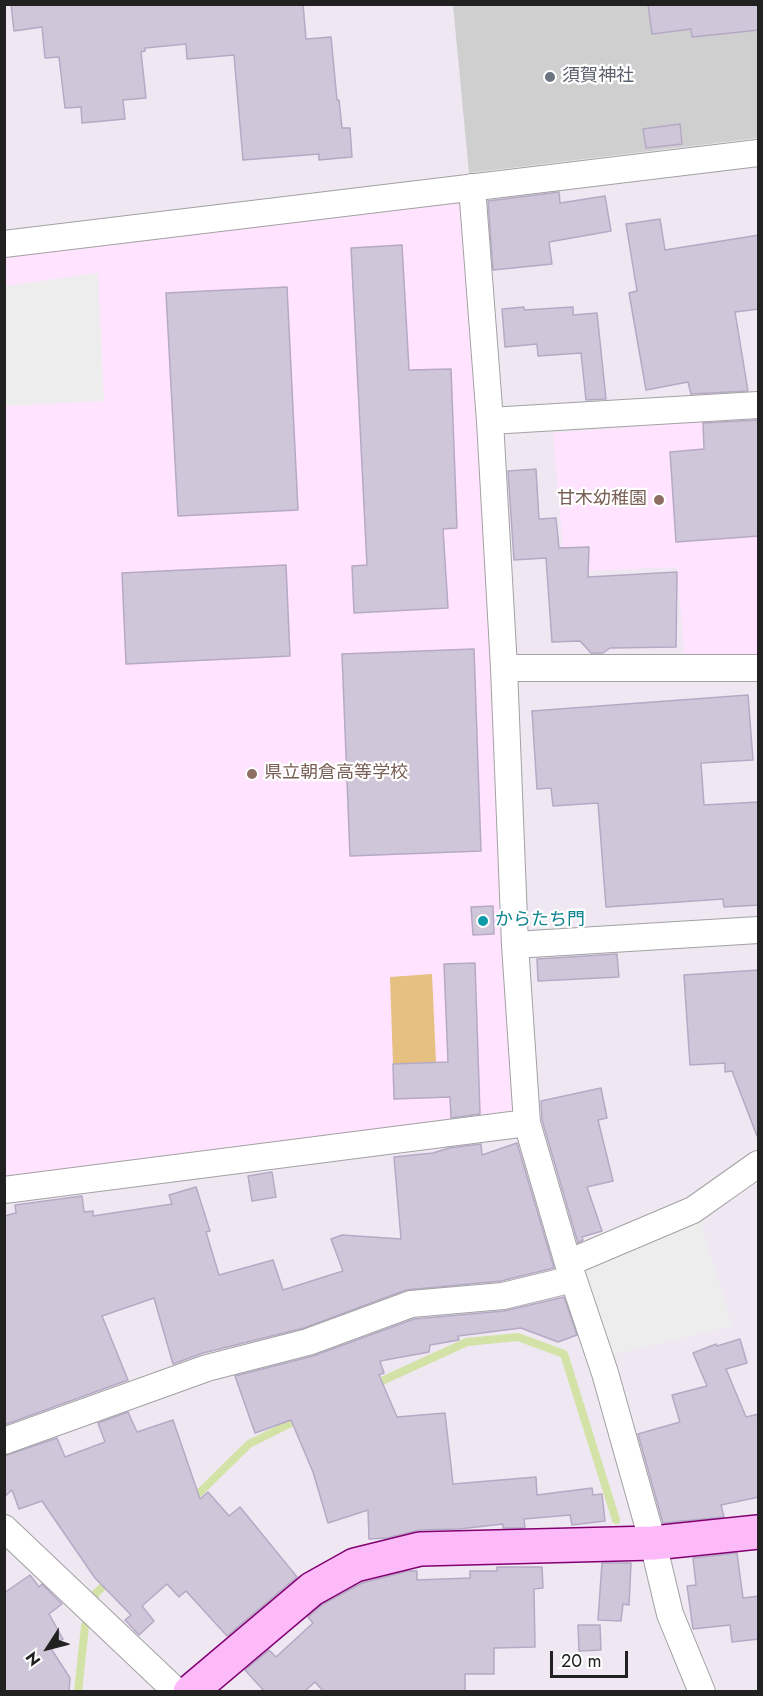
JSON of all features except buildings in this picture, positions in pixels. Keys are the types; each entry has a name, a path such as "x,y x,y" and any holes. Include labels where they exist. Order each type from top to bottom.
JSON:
{"street":[{"path":"4,244 759,153"},
{"path":"472,187 490,421 504,668 515,945 527,1123 571,1271 605,1373 653,1543 670,1614 702,1692"},
{"path":"490,421 759,405"},
{"path":"504,668 759,668"},
{"path":"515,945 759,930"},
{"path":"4,1190 527,1123"},
{"path":"4,1442 207,1368 309,1342 411,1304 503,1296 571,1271 693,1210 759,1164"},
{"path":"4,1528 177,1692"},
{"path":"190,1692 312,1589 355,1565 420,1549 653,1543 759,1532"}],"shaded area":[{"name":"須賀神社","path":"453,5 758,5 758,138 469,173"},
{"name":"県立朝倉高等学校","path":"455,202 465,210 489,501 510,1078 515,1118 5,1182 4,252"},
{"path":"98,273 104,401 5,406 5,286"},
{"name":"甘木幼稚園","path":"758,417 758,661 685,662 677,567 565,572 553,433"},
{"path":"432,974 436,1062 393,1064 390,977"},
{"path":"700,1219 732,1326 608,1356 578,1265"}],"waterway":[{"path":"373,1385 467,1342 518,1337 564,1354 616,1520"},
{"path":"193,1499 249,1444 299,1419"},
{"path":"78,1692 85,1626 96,1593 109,1581"}],"place":[{"name":"須賀神社","path":"550,77"},
{"name":"甘木幼稚園","path":"659,500"},
{"name":"県立朝倉高等学校","path":"252,774"},
{"name":"からたち門","path":"483,921"}]}
